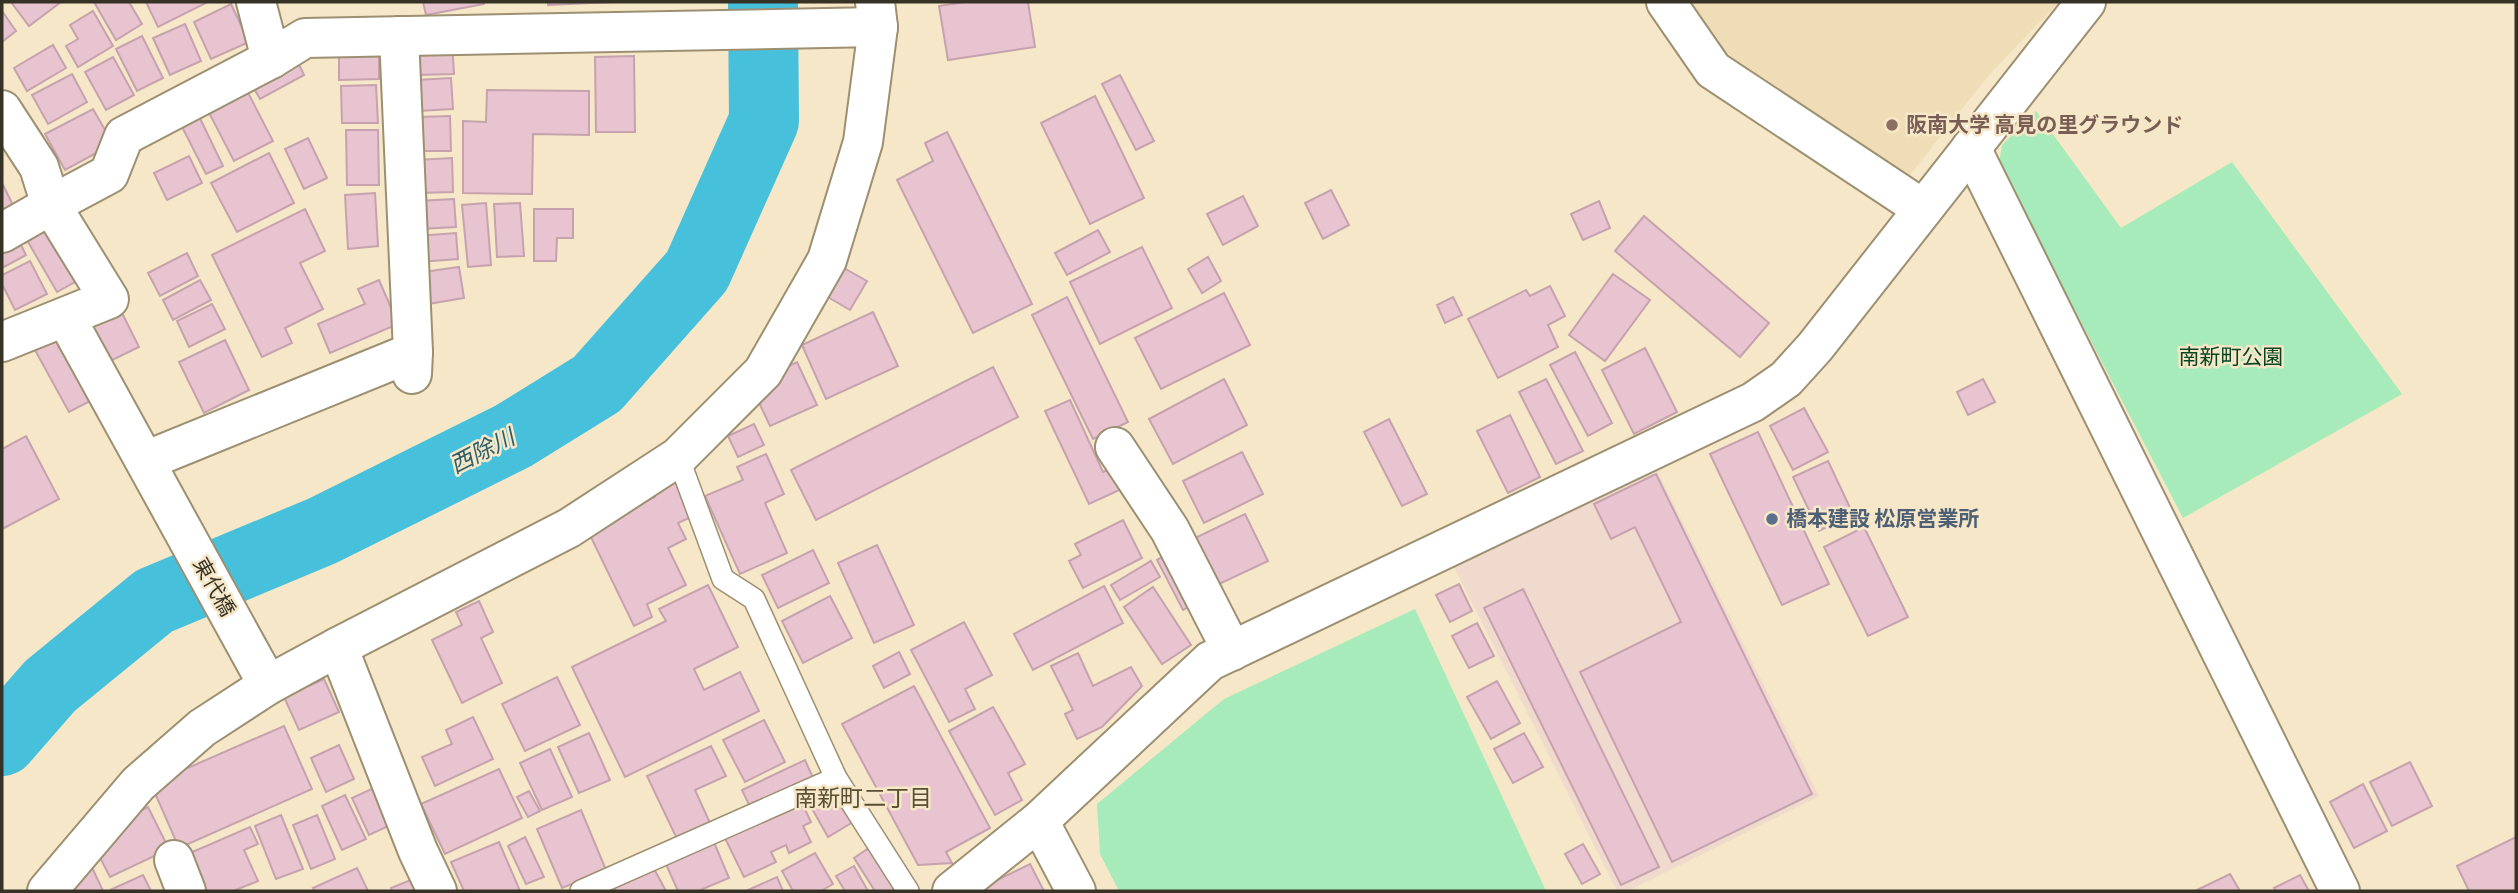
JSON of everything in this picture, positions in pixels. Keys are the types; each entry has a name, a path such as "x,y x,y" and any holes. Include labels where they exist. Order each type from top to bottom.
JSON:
{"street":[{"path":"256,2 271,59"},
{"path":"1666,2 1713,70 1923,209"},
{"path":"952,891 1040,821 1210,661 1753,402 1786,379 1815,347 2086,2"},
{"path":"2,233 109,174 124,136 271,59 305,38 399,36 528,17 664,30 876,15 863,142 827,260 763,372 678,457 569,528 268,684 202,728 138,784 47,891"},
{"path":"153,476 413,363 399,36"},
{"path":"2,110 39,167 51,205 108,299 2,342"},
{"path":"1971,148 2340,891"},
{"name":"東代橋","path":"66,318 268,684"},
{"path":"1115,447 1170,530 1232,651"},
{"path":"338,646 418,851 437,891"},
{"path":"1040,821 1076,891"}],"lane":[{"path":"678,457 723,579 754,599 836,778 908,891"},
{"path":"581,891 836,778"}],"shaded area":[{"name":"阪南大学 高見の里グラウンド","path":"1691,2 2059,2 1989,75 1909,176 1725,52"},
{"path":"1654,465 1819,796 1628,891 1617,891 1453,565"}],"green space":[{"name":"南新町公園","path":"2036,111 2121,228 2232,162 2402,394 2183,518 1999,164 2002,145"},
{"path":"1415,609 1546,891 1119,891 1100,854 1097,804 1224,699"}],"building":[{"path":"11,2 61,2 29,26"},
{"path":"94,2 129,2 142,24 116,40"},
{"path":"146,2 206,2 206,3 158,27"},
{"path":"423,2 484,2 484,4 426,15"},
{"path":"548,2 613,2 548,5"},
{"path":"965,2 1028,2 1035,47 948,60 939,6"},
{"path":"231,4 249,42 211,59 194,22"},
{"path":"2,11 16,31 2,42"},
{"path":"93,11 113,46 78,67 66,46 78,39 70,25"},
{"path":"185,24 201,61 170,75 153,38"},
{"path":"142,36 163,78 137,91 116,49"},
{"path":"416,41 452,41 454,74 417,75"},
{"path":"53,45 66,68 27,91 14,68"},
{"path":"379,45 379,79 339,80 339,46"},
{"path":"294,54 304,75 260,99 248,78"},
{"path":"634,56 635,132 596,132 595,57"},
{"path":"113,57 134,95 106,110 85,72"},
{"path":"72,74 87,102 48,124 32,95"},
{"path":"1120,75 1154,141 1136,150 1102,84"},
{"path":"451,78 453,109 418,111 416,80"},
{"path":"244,85 273,141 234,161 205,105"},
{"path":"376,85 378,123 342,123 341,86"},
{"path":"487,90 589,91 589,135 533,134 532,194 463,193 463,121 486,122"},
{"path":"1095,96 1144,198 1090,224 1041,123"},
{"path":"93,109 113,144 65,170 45,134"},
{"path":"196,110 223,166 206,174 178,119"},
{"path":"450,116 451,151 420,151 419,117"},
{"path":"346,130 378,130 379,185 347,185"},
{"path":"947,132 1032,304 973,333 897,180 933,161 925,143"},
{"path":"308,138 327,178 304,189 285,149"},
{"path":"269,153 294,203 237,232 211,183"},
{"path":"189,156 202,183 167,200 154,173"},
{"path":"452,158 453,192 419,193 417,160"},
{"path":"2,183 16,211 2,219"},
{"path":"1331,190 1349,225 1323,239 1305,203"},
{"path":"375,193 378,246 348,249 345,195"},
{"path":"1243,196 1258,226 1223,245 1207,214"},
{"path":"454,199 456,227 419,229 417,201"},
{"path":"1599,201 1610,228 1583,240 1571,214"},
{"path":"486,203 491,265 468,267 462,205"},
{"path":"520,203 524,256 497,257 494,204"},
{"path":"305,209 325,251 300,263 323,309 285,328 292,343 262,357 212,255"},
{"path":"534,209 573,209 573,238 557,238 556,261 534,261"},
{"path":"1644,216 1769,323 1740,357 1615,251"},
{"path":"49,221 82,278 57,292 24,235"},
{"path":"1098,230 1110,252 1067,275 1055,253"},
{"path":"15,233 26,255 2,268 2,240"},
{"path":"456,233 458,259 419,262 417,236"},
{"path":"1142,247 1172,308 1100,344 1070,282"},
{"path":"187,253 198,276 160,296 148,273"},
{"path":"1208,257 1221,281 1202,293 1188,269"},
{"path":"30,261 47,294 15,310 2,284 2,275"},
{"path":"459,267 464,298 428,304 423,272"},
{"path":"842,267 867,281 850,310 826,296"},
{"path":"1613,274 1650,300 1605,361 1569,335"},
{"path":"200,280 211,300 173,320 163,300"},
{"path":"379,280 398,324 330,353 318,324 365,304 358,289"},
{"path":"1550,286 1565,316 1548,325 1558,347 1498,378 1468,319 1526,290 1530,296"},
{"path":"1224,293 1250,345 1161,389 1135,338"},
{"path":"1067,297 1128,422 1093,439 1032,315"},
{"path":"1453,297 1462,315 1445,323 1437,305"},
{"path":"117,303 139,347 104,364 82,321"},
{"path":"212,304 225,329 189,347 177,321"},
{"path":"873,312 898,366 826,399 802,345"},
{"path":"54,328 92,400 69,412 30,341"},
{"path":"225,340 249,390 204,413 179,362"},
{"path":"1645,348 1677,412 1634,434 1602,370"},
{"path":"1575,352 1612,423 1588,436 1550,365"},
{"path":"797,362 817,405 770,426 755,394 770,375"},
{"path":"993,367 1018,417 816,520 791,470"},
{"path":"1224,379 1247,425 1173,464 1149,419"},
{"path":"1546,379 1583,451 1556,464 1519,392"},
{"path":"1983,379 1995,402 1968,415 1957,392"},
{"path":"1070,400 1103,472 1118,466 1128,486 1089,504 1045,411"},
{"path":"1804,408 1828,452 1793,470 1770,426"},
{"path":"1510,415 1540,477 1508,493 1477,431"},
{"path":"1389,419 1427,494 1402,506 1364,432"},
{"path":"754,424 764,445 738,457 728,436"},
{"path":"1758,432 1829,584 1782,605 1710,454"},
{"path":"26,436 59,499 2,529 2,449"},
{"path":"1242,452 1263,494 1204,523 1183,481"},
{"path":"766,454 784,494 765,503 787,553 740,574 705,496 743,480 737,467"},
{"path":"1828,461 1853,514 1819,531 1793,477"},
{"path":"1656,474 1812,794 1672,862 1580,672 1681,622 1635,527 1611,539 1594,504"},
{"path":"673,477 691,517 678,523 686,539 668,548 686,585 647,604 652,617 634,626 587,529 655,497 651,488"},
{"path":"1245,514 1268,561 1215,586 1193,539"},
{"path":"1123,520 1142,558 1083,588 1069,561 1081,555 1075,544"},
{"path":"1864,527 1908,617 1868,636 1824,547"},
{"path":"877,545 914,625 874,643 838,563"},
{"path":"813,550 829,583 778,608 762,575"},
{"path":"1171,552 1198,602 1183,610 1157,560"},
{"path":"1151,561 1160,577 1120,600 1111,585"},
{"path":"1459,584 1472,611 1450,622 1436,595"},
{"path":"708,585 738,647 694,669 704,690 740,672 759,711 625,777 572,667 666,621 659,609"},
{"path":"1104,586 1123,623 1033,670 1014,634"},
{"path":"1153,587 1191,645 1162,664 1124,607"},
{"path":"1523,589 1659,867 1621,885 1484,608"},
{"path":"830,596 852,638 803,663 782,621"},
{"path":"479,601 493,632 481,638 502,683 462,703 432,640 462,625 456,612"},
{"path":"964,622 992,675 965,689 975,709 949,722 911,650"},
{"path":"1477,623 1494,656 1469,668 1452,636"},
{"path":"899,652 910,674 884,688 873,666"},
{"path":"1078,653 1093,686 1131,667 1142,686 1102,727 1077,739 1065,714 1073,710 1051,666"},
{"path":"557,677 580,725 525,751 502,704"},
{"path":"324,679 339,712 299,730 284,697"},
{"path":"1497,681 1520,723 1491,739 1467,697"},
{"path":"914,686 990,828 946,852 952,863 918,865 842,724"},
{"path":"993,707 1025,764 1008,773 1022,800 995,815 949,731"},
{"path":"473,717 493,759 435,786 422,757 452,744 446,730"},
{"path":"764,720 785,762 745,782 723,740"},
{"path":"284,726 312,789 179,848 151,784"},
{"path":"589,733 610,780 579,793 558,747"},
{"path":"1524,733 1543,767 1513,783 1494,749"},
{"path":"339,745 354,779 326,792 311,758"},
{"path":"711,746 726,776 695,790 710,823 677,839 647,776"},
{"path":"550,749 572,797 542,810 520,763"},
{"path":"805,760 814,780 751,809 742,790"},
{"path":"2410,762 2432,806 2392,826 2370,782"},
{"path":"499,769 522,818 445,854 421,804"},
{"path":"831,784 853,822 828,837 806,798"},
{"path":"2363,784 2387,831 2354,848 2330,802"},
{"path":"378,786 395,823 369,835 352,798"},
{"path":"529,791 540,811 528,817 517,797"},
{"path":"345,795 366,839 342,850 322,806"},
{"path":"800,799 811,822 803,826 811,842 789,853 786,845 771,852 776,862 744,877 724,836"},
{"path":"148,807 169,849 110,877 94,846 124,831 119,821"},
{"path":"581,810 606,870 562,888 537,829"},
{"path":"281,815 303,869 276,879 255,826"},
{"path":"317,815 335,859 311,869 293,825"},
{"path":"250,827 258,844 244,850 258,881 233,891 206,891 190,853"},
{"path":"525,837 544,877 526,884 508,846"},
{"path":"2516,837 2516,891 2469,891 2457,866"},
{"path":"713,840 729,878 698,891 678,891 665,862"},
{"path":"499,842 520,891 464,891 451,862"},
{"path":"1583,844 1600,874 1582,884 1565,854"},
{"path":"872,846 898,891 875,891 854,858"},
{"path":"815,853 833,884 821,891 793,891 782,871"},
{"path":"89,861 103,891 62,891"},
{"path":"1030,864 1044,891 975,891"},
{"path":"854,866 868,891 845,891 836,876"},
{"path":"653,867 666,891 616,891 614,887"},
{"path":"357,868 368,891 315,891 313,888"},
{"path":"2230,874 2240,891 2195,891"},
{"path":"143,875 151,891 110,890"},
{"path":"2300,875 2309,891 2276,891 2274,888"},
{"path":"777,877 783,891 746,891"},
{"path":"413,879 418,891 392,891 391,888"}],"waterway":[{"name":"西除川","path":"2,741 50,686 154,601 322,531 513,436 597,384 697,271 764,121 763,2"}],"place":[{"name":"阪南大学 高見の里グラウンド","path":"1892,125"},
{"name":"橋本建設 松原営業所","path":"1772,519"}],"district":[{"name":"南新町二丁目","path":"863,798"}]}
